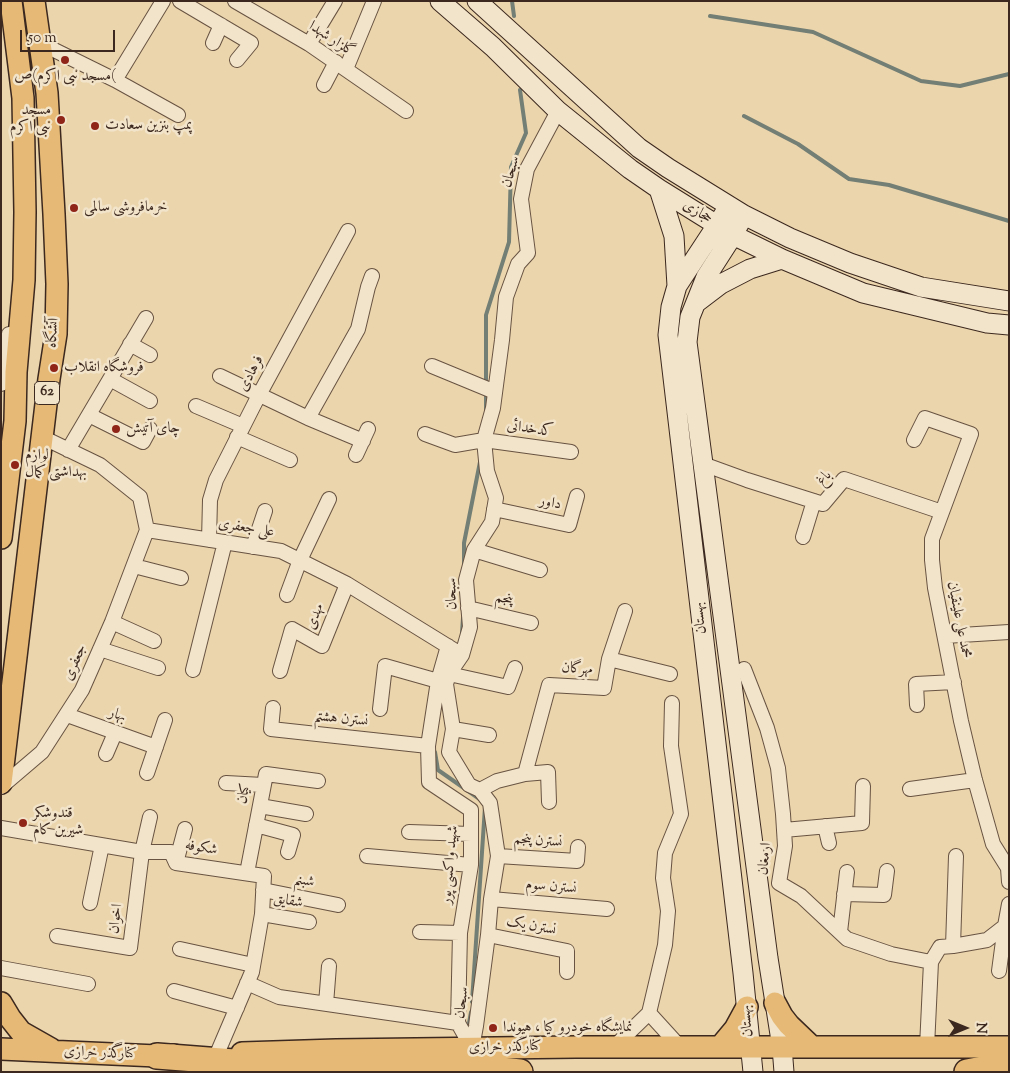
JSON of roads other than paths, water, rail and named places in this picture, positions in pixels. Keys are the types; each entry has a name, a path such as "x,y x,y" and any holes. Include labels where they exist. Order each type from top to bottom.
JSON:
{"highway":[{"path":"157,1056 311,1068 490,1069 520,1072"},
{"path":"968,1072 1009,1064"}],"main road":[{"name":"حجازی","path":"440,1 493,47 558,111 630,169 725,230 782,260 863,293 986,322 1009,325"},
{"name":"حجازی","path":"480,3 639,148 736,210 790,238 850,263 921,287 1009,300"},
{"name":"آتشگاه","path":"1,783 56,334 54,214 47,93 40,43 38,4"},
{"name":"62","path":"1,538 9,378 24,280 25,212 23,98 8,8"},
{"path":"659,189 674,236 677,286"},
{"name":"بهستان","path":"736,210 725,230 690,316 688,342 739,740 783,1058"},
{"name":"بهستان","path":"725,230 677,286 671,307 668,335 747,1007 751,1058"},
{"path":"695,304 728,280 750,269 782,260"},
{"path":"9,378 49,379"},
{"path":"716,741 739,740"},
{"path":"1,1003 21,1032 56,1052"},
{"path":"775,1003 789,1025 812,1047"},
{"path":"720,1047 735,1030 747,1007"},
{"name":"کنارگذر خرازی","path":"5,1054 56,1052 157,1056 336,1050 720,1047 751,1058 783,1058 812,1047 1009,1047"}],"street":[{"path":"116,80 163,1"},
{"path":"180,1 251,42 237,60"},
{"path":"310,44 335,1"},
{"path":"324,85 341,65 374,1"},
{"name":"گلزار شهدا","path":"243,3 310,44 406,111"},
{"path":"213,43 221,25"},
{"path":"40,43 116,80 178,115"},
{"name":"سبحان","path":"472,1048 498,856 490,803 480,790 469,784 449,752 453,729 444,678 462,655 470,627 466,580 474,550 492,522 496,498 487,471 484,440 493,408 506,297 518,264 528,253 521,200 527,169 558,111"},
{"name":"فرهادی","path":"209,540 210,500 216,480 259,395 348,231"},
{"path":"308,418 358,329 372,276"},
{"path":"68,450 146,318"},
{"path":"130,344 150,355"},
{"path":"432,366 495,392"},
{"path":"220,376 308,418 365,435 356,455"},
{"path":"110,379 150,401"},
{"path":"196,406 290,460"},
{"path":"88,415 143,442 150,429"},
{"name":"محمد علی علینقیان","path":"914,440 925,418 971,434 932,539 934,588 974,780 993,844 1008,868 1009,882"},
{"name":"کدخدائی","path":"425,434 455,446 484,440 571,452"},
{"path":"42,437 100,466 140,497 148,530"},
{"name":"باغ","path":"703,464 823,504 844,479 942,512"},
{"name":"داور","path":"494,509 569,525 577,496"},
{"path":"287,595 300,560 329,499"},
{"path":"803,537 814,501"},
{"path":"253,547 265,510"},
{"name":"علی جعفری","path":"148,530 281,551 347,584 462,655"},
{"name":"جعفری","path":"1,787 42,752 82,690 112,622 148,530"},
{"path":"193,670 225,542"},
{"path":"474,550 540,570"},
{"path":"134,566 181,578"},
{"name":"مهدی","path":"280,671 292,629 322,646 347,584"},
{"name":"پنجم","path":"468,608 531,623"},
{"path":"609,659 624,611"},
{"path":"112,622 154,641"},
{"path":"945,636 1009,632"},
{"name":"شهید واکسی پور","path":"448,646 444,678 428,746 429,782 471,810 470,864 460,933 458,1022 472,1048"},
{"path":"100,649 158,668"},
{"name":"مهرگان","path":"525,774 549,685 604,688 609,659 670,674"},
{"path":"380,709 386,666 444,678 508,687 515,668"},
{"name":"ارمغان","path":"744,669 767,728 778,768 785,846 779,883 801,896 847,939 891,954 931,962"},
{"path":"917,705 916,684 954,682"},
{"path":"614,1047 649,1013 664,945 668,911 663,878 665,853 681,814 671,746 672,703"},
{"name":"نسترن هشتم","path":"273,708 271,729 428,746"},
{"name":"بهار","path":"67,715 156,748"},
{"path":"147,773 165,720"},
{"path":"453,729 489,735"},
{"path":"106,754 115,733"},
{"path":"480,790 497,781 525,774 548,772 549,802"},
{"name":"کیان","path":"247,872 266,774 318,781"},
{"path":"910,789 974,780"},
{"path":"226,782 263,785"},
{"path":"784,830 862,823 863,786"},
{"path":"260,806 306,814"},
{"path":"142,852 150,818"},
{"path":"256,825 294,835 288,852"},
{"path":"825,826 829,843"},
{"name":"شکوفه","path":"1,828 142,852 171,852 176,864 247,872 264,876 263,890"},
{"path":"176,864 184,829"},
{"path":"409,832 471,834"},
{"path":"90,903 102,845"},
{"name":"نسترن پنجم","path":"498,856 577,861 578,846"},
{"name":"اخوان","path":"57,936 130,948 142,852"},
{"path":"367,856 470,864"},
{"path":"953,946 956,856"},
{"path":"840,932 847,872"},
{"path":"844,894 884,895 887,872"},
{"path":"217,1054 252,972 262,914 263,890"},
{"name":"شبنم","path":"263,890 338,905"},
{"name":"نسترن سوم","path":"491,898 608,909"},
{"path":"999,971 1009,904"},
{"name":"شقایق","path":"262,914 309,922"},
{"path":"927,1047 931,962 940,947 987,940 1007,927"},
{"path":"420,932 460,933"},
{"name":"نسترن یک","path":"488,935 568,951 567,972"},
{"path":"180,949 253,965"},
{"path":"326,1004 329,966"},
{"path":"1,968 88,984"},
{"path":"247,983 279,997 458,1022"},
{"path":"174,991 237,1008"},
{"path":"649,1013 680,1047"}],"waterway":[{"path":"512,1 514,16"},
{"path":"710,16 813,32 921,81 960,86 1009,74"},
{"path":"486,385 486,315 509,242 511,167 526,133 520,90"},
{"path":"744,116 798,144 849,179 889,185 1009,221"},
{"path":"486,392 486,413"},
{"path":"464,566 464,543 480,462"},
{"path":"462,633 463,618"},
{"path":"435,752 438,770 481,800"},
{"path":"472,1002 485,807"},
{"path":"469,1023 471,1012"}],"place":[{"name":"مسجد نبی اکرم)ص(","path":"65,60"},
{"name":"مسجد نبی اکرم","path":"61,120"},
{"name":"پمپ بنزین سعادت","path":"95,126"},
{"name":"خرمافروشی سالمی","path":"74,208"},
{"name":"فروشگاه انقلاب","path":"54,368"},
{"name":"چای آتیش","path":"116,429"},
{"name":"لوازم بهداشتی کمال","path":"15,465"},
{"name":"قندوشکر شیرین کام","path":"23,823"},
{"name":"نمایشگاه خودرو کیا ، هیوندا","path":"493,1028"}]}
